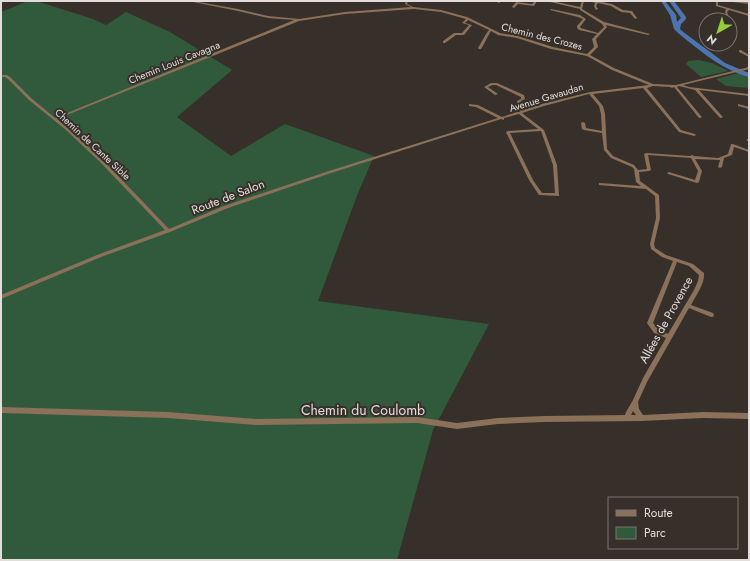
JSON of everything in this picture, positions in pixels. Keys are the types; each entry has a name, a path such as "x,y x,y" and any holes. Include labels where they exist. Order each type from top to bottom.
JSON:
{"street":[{"name":"Chemin des Crozes","path":"189,1 268,17 299,20 345,13 414,8 446,12 467,19 491,30 552,48 588,55 613,69 654,86"},
{"path":"407,1 406,4 414,8"},
{"path":"513,7 517,3 533,5 536,1"},
{"path":"547,1 569,4 581,8 603,23 648,34"},
{"path":"581,8 583,1"},
{"path":"591,1 614,6 622,11 631,12 636,18"},
{"path":"717,1 717,5 749,15"},
{"path":"733,1 749,2"},
{"path":"597,2 595,6 597,9"},
{"path":"551,10 579,16 585,20 578,26 580,29 599,34"},
{"path":"444,42 455,34 463,34 471,25 463,23 467,19"},
{"name":"Chemin Louis Cavagna","path":"55,119 299,20"},
{"path":"588,55 596,47 594,39 606,27 603,23"},
{"path":"480,48 491,30"},
{"path":"740,51 749,56"},
{"path":"677,86 749,68"},
{"name":"Chemin de Cante Sible","path":"1,76 6,76 9,78 30,99 55,119 101,161 168,231"},
{"path":"496,94 486,87 492,84 498,84 523,96 524,99 519,101 520,106 525,111"},
{"path":"654,86 677,86 749,96"},
{"name":"Avenue Gavaudan","path":"466,130 590,92 654,86"},
{"name":"Avenue Gavaudan","path":"632,88 646,88 654,86"},
{"path":"677,86 700,117"},
{"path":"646,88 680,131 694,135"},
{"path":"696,89 721,117"},
{"name":"Allées de Provence","path":"590,92 601,106 603,114 605,149 609,155 633,166 636,171 638,182 657,195 658,218 652,244 653,249 664,256 692,265 702,274 701,281 688,306 645,380 628,414 629,418"},
{"path":"739,105 749,108"},
{"path":"470,106 477,106 502,119"},
{"path":"520,113 542,130 555,165 557,195 541,194 531,180 508,132 542,130"},
{"path":"583,123 584,129 604,132"},
{"name":"Route de Salon","path":"1,298 99,256 252,198 466,130"},
{"path":"636,171 648,170 646,154 722,158 730,155 732,145 749,151"},
{"path":"669,173 697,182 700,171 692,156"},
{"path":"720,167 722,158"},
{"path":"600,184 650,189"},
{"path":"669,337 656,330 650,323 676,260"},
{"path":"688,306 710,315"},
{"path":"635,402 636,410 642,418"},
{"name":"Chemin du Coulomb","path":"1,410 168,415 256,422 417,420 457,426 498,421 544,419 642,418 703,415 749,416"}],"green space":[{"path":"28,1 36,1 93,19 106,25 126,12 170,32 232,70 177,117 231,156 285,124 374,156 358,193 318,301 489,324 433,430 397,560 1,560 1,12"},
{"path":"699,60 712,63 728,71 701,77 686,64 688,61"},
{"path":"738,73 749,76 749,88 726,86 716,79"}],"waterway":[{"path":"663,1 673,15 677,29"},
{"path":"671,1 684,18 678,24 677,29"},
{"path":"677,29 723,64 749,75"}]}
